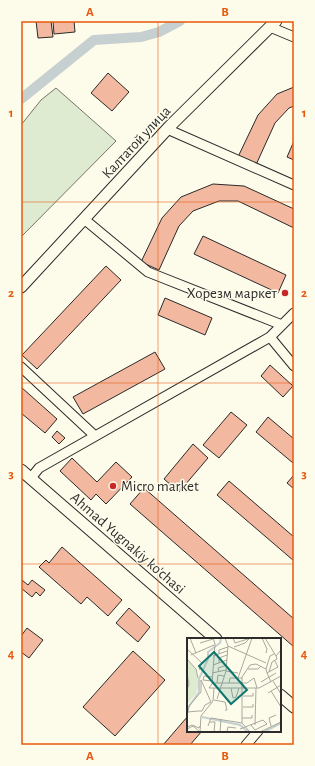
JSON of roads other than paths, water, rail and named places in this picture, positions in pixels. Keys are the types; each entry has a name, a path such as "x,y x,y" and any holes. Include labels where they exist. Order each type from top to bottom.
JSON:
{"street":[{"path":"273,24 294,37"},
{"name":"Калтатой улица","path":"21,287 167,130 273,24"},
{"path":"167,130 294,185"},
{"path":"84,219 148,272 282,325"},
{"path":"31,478 39,468 270,336 294,313"},
{"path":"270,336 294,366"},
{"path":"21,367 95,436"},
{"name":"Ahmad Yugnakiy ko'chasi","path":"21,470 215,638"},
{"path":"282,699 294,707"},
{"path":"246,745 257,732"}],"waterway":[{"path":"21,99 94,40 141,37 159,32 180,21"}],"place":[{"name":"Хорезм маркет","path":"285,293"},
{"name":"Micro market","path":"113,486"}]}
